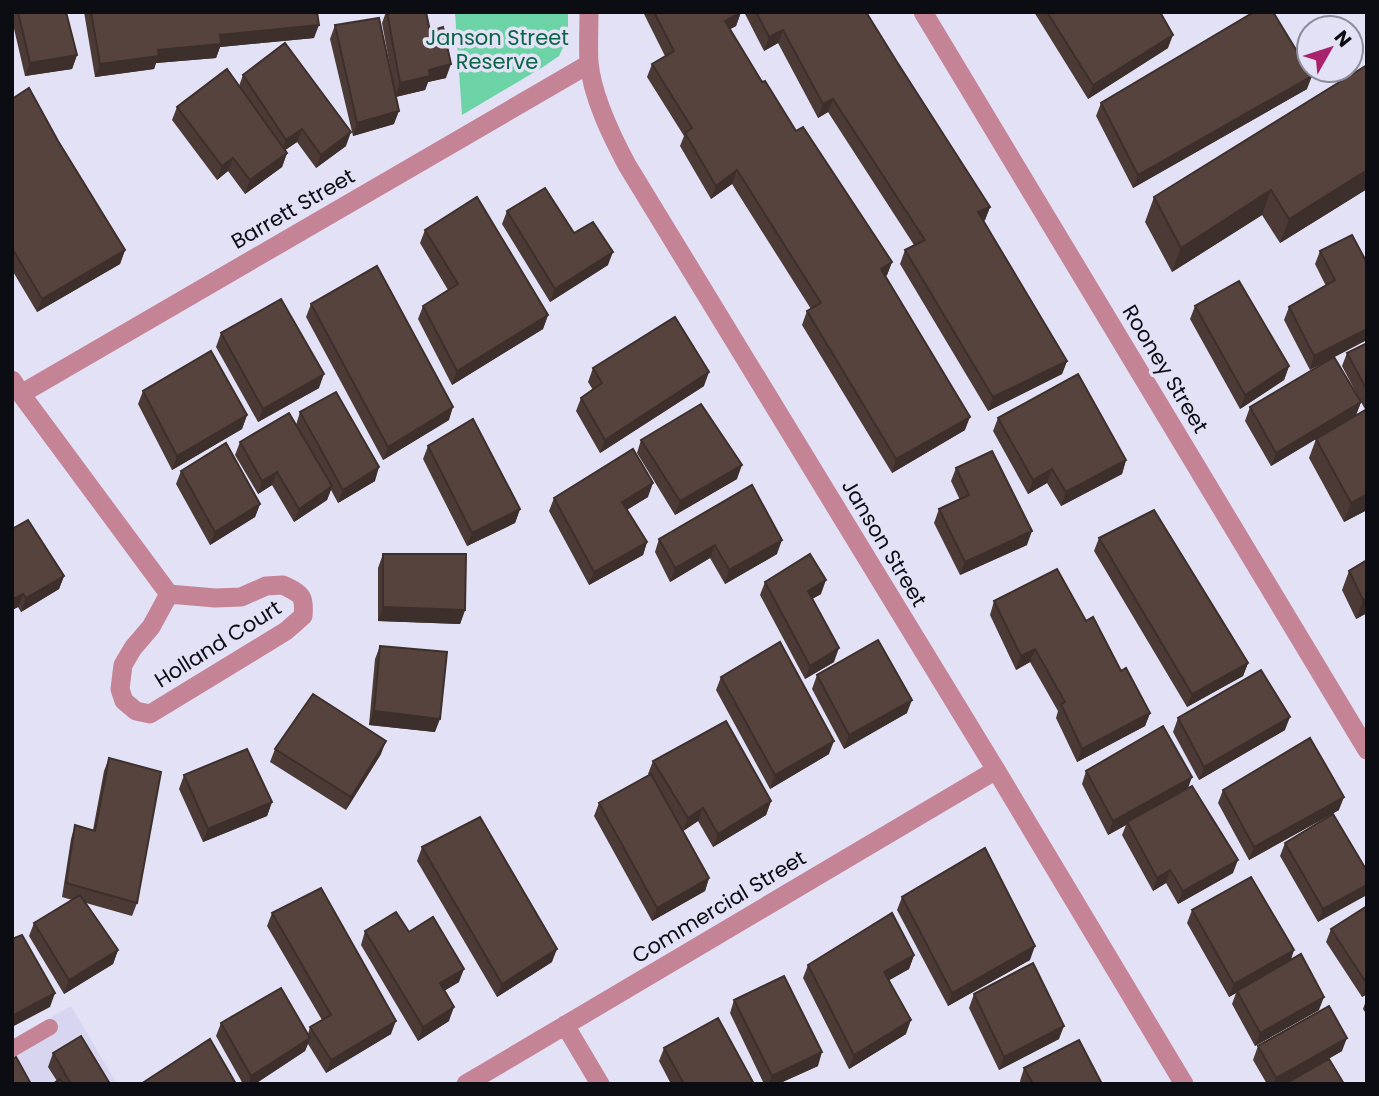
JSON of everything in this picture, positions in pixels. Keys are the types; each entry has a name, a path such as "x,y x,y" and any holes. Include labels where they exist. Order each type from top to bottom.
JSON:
{"street":[{"name":"Janson Street","path":"589,12 589,64 598,103 627,165 1184,1084"},
{"name":"Rooney Street","path":"923,12 1367,750"},
{"name":"Barrett Street","path":"17,387 589,64"},
{"path":"17,387 169,594"},
{"name":"Holland Court","path":"283,585 299,593 304,602 303,616 286,631 150,714 136,711 124,701 120,689 123,665 169,594 241,597 266,586 283,585"},
{"name":"Commercial Street","path":"466,1084 996,770"},
{"path":"565,1025 600,1084"}],"lane":[{"path":"12,1049 50,1027"}],"shaded area":[{"path":"71,1006 117,1084 12,1084 12,1040"}],"green space":[{"name":"Janson Street Reserve","path":"455,12 568,12 565,43 559,56 462,115"}],"building":[{"path":"18,12 66,12 77,55 30,63"},
{"path":"91,12 317,12 319,25 220,35 221,44 158,50 159,56 100,64"},
{"path":"387,12 426,12 430,31 443,27 451,64 429,70 430,76 400,83"},
{"path":"654,12 741,12 725,21 762,82 765,81 796,131 803,127 892,262 881,269 970,417 896,459 807,311 821,303 737,170 716,186 685,133 692,128 652,64 674,51"},
{"path":"756,12 866,12 990,207 978,212 1067,361 993,397 905,250 925,240 833,99 823,104 783,30 769,37"},
{"path":"1047,12 1160,12 1173,35 1093,85"},
{"path":"1254,12 1273,12 1295,48 1295,84 1298,84 1138,175 1101,103"},
{"path":"379,18 399,111 357,123 335,25"},
{"path":"285,43 351,132 321,155 302,129 286,140 243,75"},
{"path":"1367,65 1367,170 1289,219 1271,190 1181,248 1154,197 1336,84 1365,84"},
{"path":"227,69 287,153 250,180 233,158 222,166 177,107"},
{"path":"29,88 125,250 42,299 12,248 12,99"},
{"path":"545,188 574,233 593,222 613,252 555,289 507,211"},
{"path":"477,197 548,315 457,371 423,306 458,284 425,230"},
{"path":"1352,235 1367,263 1367,329 1314,356 1289,307 1335,280 1320,251"},
{"path":"377,266 453,407 388,447 311,304"},
{"path":"1239,281 1289,366 1245,395 1195,306"},
{"path":"281,299 324,374 263,409 221,333"},
{"path":"675,317 709,372 605,440 581,398 602,383 593,368"},
{"path":"1367,343 1367,390 1347,353"},
{"path":"211,351 247,415 177,456 143,391"},
{"path":"1334,357 1361,402 1276,453 1250,407"},
{"path":"1078,374 1126,460 1066,492 1052,469 1033,480 998,418"},
{"path":"336,392 379,467 343,490 300,412"},
{"path":"701,404 742,465 680,501 641,440"},
{"path":"1367,409 1367,494 1351,503 1316,439"},
{"path":"289,413 332,486 299,509 277,472 262,481 240,442"},
{"path":"473,419 520,509 472,533 428,446"},
{"path":"226,443 260,504 215,532 181,471"},
{"path":"633,449 653,483 622,502 647,542 594,572 554,498"},
{"path":"992,451 1032,531 965,562 939,509 969,495 956,468"},
{"path":"752,485 782,540 729,570 715,545 675,568 659,539"},
{"path":"1154,510 1248,663 1192,694 1099,538"},
{"path":"28,520 64,576 26,598 23,594 13,599 12,529"},
{"path":"383,554 466,554 465,610 383,607"},
{"path":"810,554 826,580 808,591 839,648 810,666 765,582"},
{"path":"1367,560 1367,598 1363,600 1349,571"},
{"path":"1057,569 1086,621 1093,617 1121,671 1126,668 1150,713 1082,749 1061,704 1065,702 1035,649 1021,656 994,601"},
{"path":"878,640 912,700 849,735 817,675"},
{"path":"780,642 834,741 775,775 721,677"},
{"path":"380,646 447,652 440,719 374,711"},
{"path":"1261,670 1290,717 1204,767 1178,718"},
{"path":"313,694 386,741 351,797 275,749"},
{"path":"726,721 771,801 718,834 703,808 688,818 653,761"},
{"path":"1163,726 1192,777 1113,821 1086,771"},
{"path":"1310,738 1344,797 1254,847 1223,790"},
{"path":"247,749 272,802 208,829 184,775"},
{"path":"109,758 161,772 137,903 66,883 75,825 95,831"},
{"path":"651,774 709,878 657,908 599,803"},
{"path":"1192,786 1238,860 1183,891 1170,870 1157,878 1127,822"},
{"path":"1333,814 1367,871 1367,885 1323,909 1285,843"},
{"path":"480,817 557,949 502,984 422,847"},
{"path":"985,848 1035,946 952,993 902,897"},
{"path":"1251,877 1294,950 1234,984 1192,910"},
{"path":"321,888 396,1021 331,1060 310,1027 331,1015 272,913"},
{"path":"80,895 118,950 69,980 34,923"},
{"path":"1367,906 1367,984 1331,929"},
{"path":"396,912 409,932 433,917 464,969 440,983 454,1007 423,1027 365,931"},
{"path":"892,913 914,955 884,972 911,1020 854,1055 808,965"},
{"path":"22,935 55,993 12,1016 12,939"},
{"path":"1301,954 1324,997 1260,1033 1237,991"},
{"path":"1033,963 1064,1026 1004,1057 974,994"},
{"path":"784,976 822,1052 772,1076 734,1000"},
{"path":"281,988 310,1038 251,1076 221,1023"},
{"path":"1329,1006 1347,1038 1276,1078 1258,1046"},
{"path":"718,1018 754,1084 684,1084 664,1048"},
{"path":"81,1036 110,1084 71,1084 53,1053"},
{"path":"210,1039 236,1084 141,1084"},
{"path":"1079,1040 1102,1084 1033,1084 1024,1068"},
{"path":"16,1057 31,1084 12,1084 12,1059"},
{"path":"1329,1059 1344,1084 1285,1084"}]}
